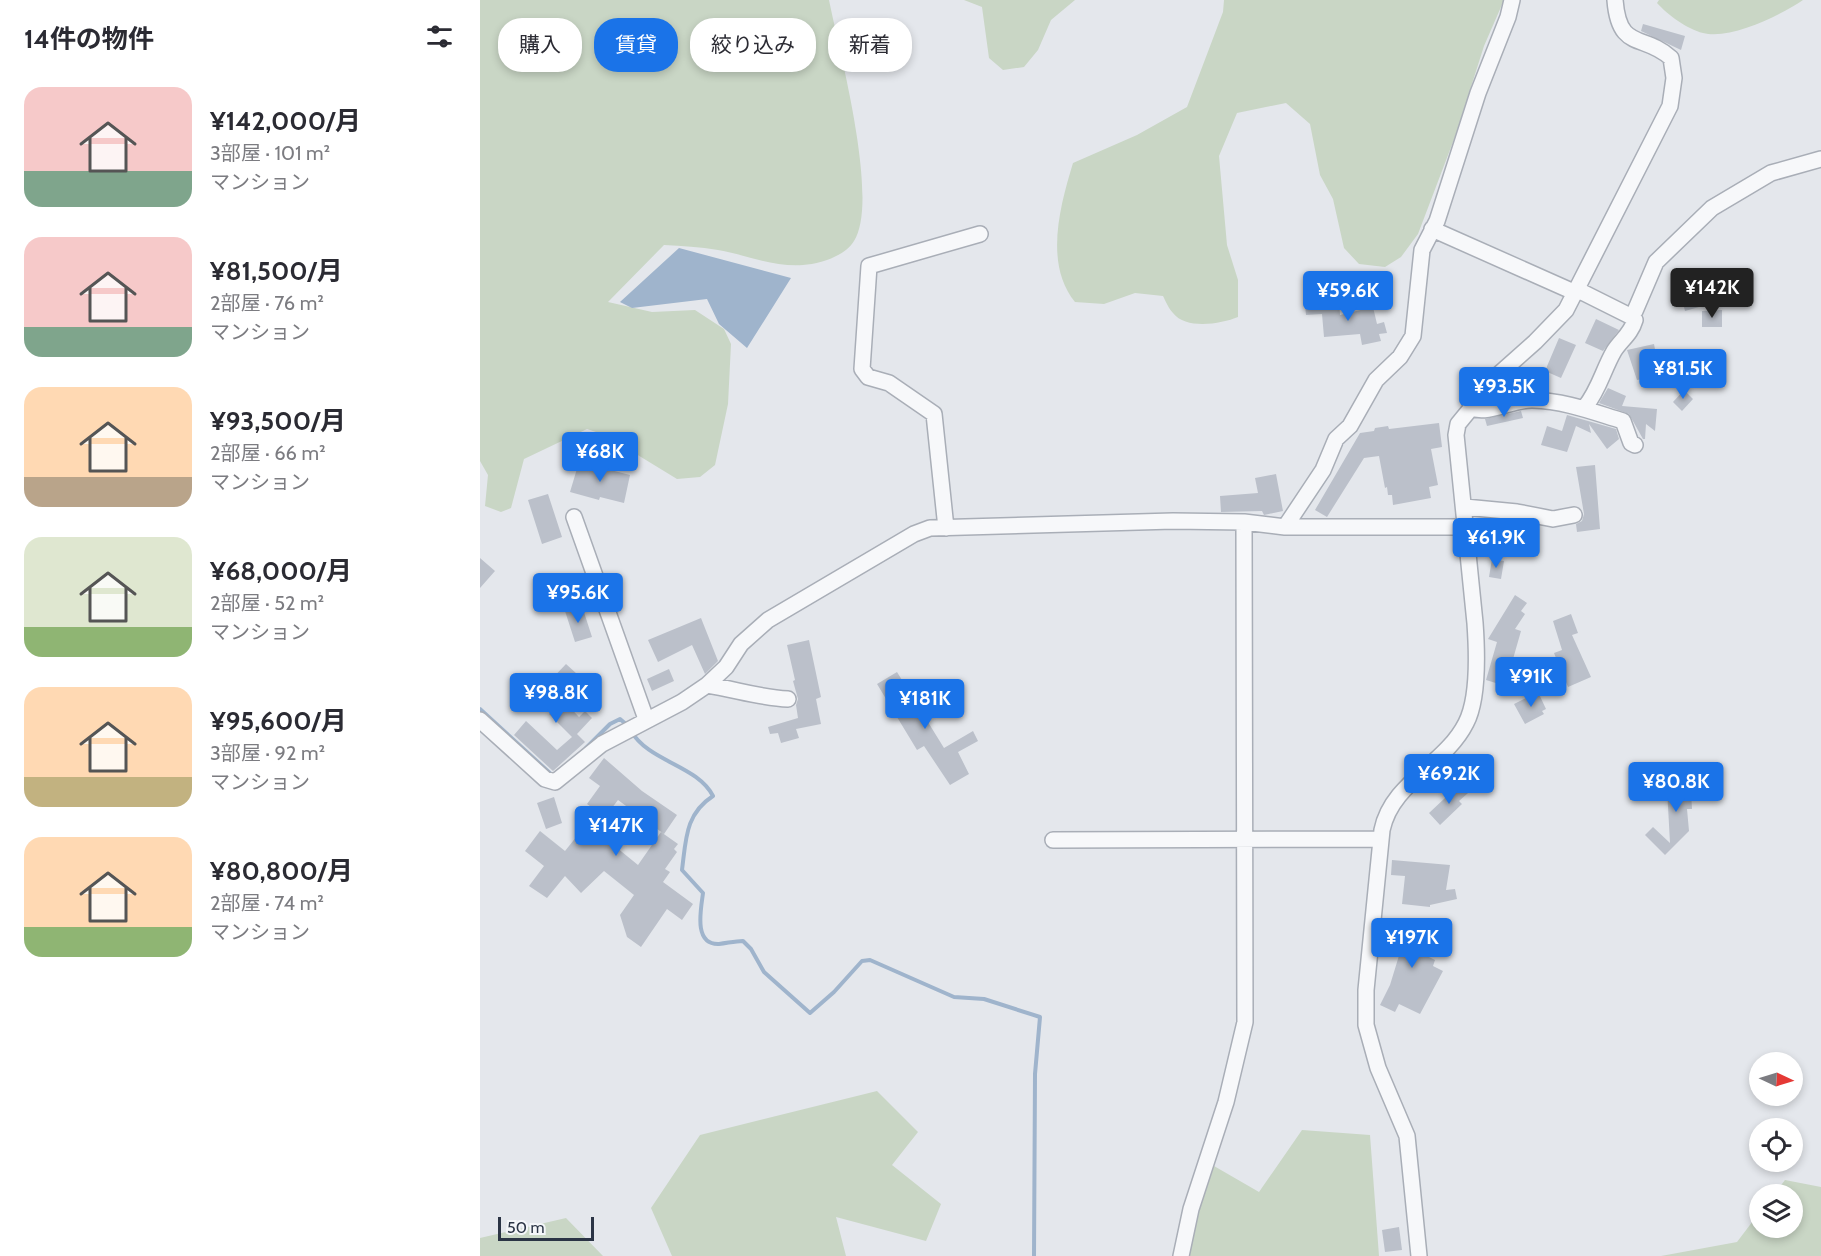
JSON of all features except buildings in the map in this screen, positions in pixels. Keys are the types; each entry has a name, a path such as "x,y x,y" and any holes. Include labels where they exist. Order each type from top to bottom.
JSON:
{"street":[{"path":"1285,527 1323,470 1336,439 1358,415 1376,380 1408,346 1416,322 1420,262 1437,221 1478,93 1508,17 1512,0"},
{"path":"1419,1256 1407,1136 1374,1058 1366,1026 1366,990 1381,839 1390,806 1461,733 1471,711 1476,648 1467,527 1456,435 1458,424 1499,374 1559,319 1577,292 1666,115 1674,78 1671,58 1667,53 1626,35 1618,18 1615,0"},
{"path":"1432,229 1630,316 1635,312 1656,262 1712,208 1771,173 1821,159"},
{"path":"946,528 934,414 889,383 868,377 862,369 869,266 980,234"},
{"path":"1585,407 1599,387 1615,349 1629,334 1635,320"},
{"path":"1470,408 1484,410 1528,400 1585,407 1623,421 1631,443 1635,445"},
{"path":"1465,507 1517,512 1552,519 1574,515"},
{"path":"574,517 646,719"},
{"path":"480,720 546,779 555,782 602,744 682,702 707,685 726,667 741,644 768,620 914,534 930,528 1173,520 1244,522 1285,527 1467,527"},
{"path":"1181,1256 1197,1189 1226,1102 1245,1022 1244,522"},
{"path":"707,685 746,691 773,699 788,699"},
{"path":"1053,840 1381,839"}],"green space":[{"path":"480,0 829,0 833,18 828,18 828,72 845,72 860,160 861,221 854,241 845,251 832,258 803,265 770,262 711,249 664,245 608,302 652,312 695,310 724,329 731,344 728,404 715,465 700,477 677,479 605,435 587,429 524,459 511,508 501,512 485,506 488,475 480,461"},
{"path":"964,0 1075,0 1051,20 1038,50 1024,67 1003,70 989,58 982,7"},
{"path":"1224,0 1504,0 1484,46 1456,134 1418,234 1401,257 1385,267 1359,264 1344,248 1333,199 1320,175 1310,124 1286,103 1237,113 1219,156 1227,245 1238,280 1238,317 1204,324 1186,322 1173,313 1163,296 1135,293 1104,304 1075,302 1065,287 1057,253 1063,198 1073,163 1137,135 1187,107 1223,12"},
{"path":"1659,0 1803,0 1755,25 1741,30 1714,34 1703,33 1684,25 1661,8 1657,3"},
{"path":"877,1091 918,1132 892,1165 941,1204 926,1241 836,1217 846,1256 672,1256 651,1208 700,1135"},
{"path":"1302,1130 1370,1135 1379,1256 1184,1256 1214,1166 1259,1192"},
{"path":"1785,1180 1821,1187 1821,1256 1661,1256 1737,1242 1749,1226 1749,1238 1803,1238 1803,1184 1782,1184"},
{"path":"566,1218 603,1256 480,1256 480,1238"}],"water":[{"path":"679,248 791,278 747,348 719,324 707,299 632,308 620,302"}],"waterway":[{"path":"480,709 552,775"},
{"path":"586,748 610,724 620,719 627,725"},
{"path":"631,731 649,750 696,777 713,796 697,811 688,828 682,870 703,893 700,925 705,939 719,944 743,941 751,949 764,972 810,1013 834,992 862,961 870,960 954,997 984,999 1040,1017 1035,1074 1034,1256"}]}
